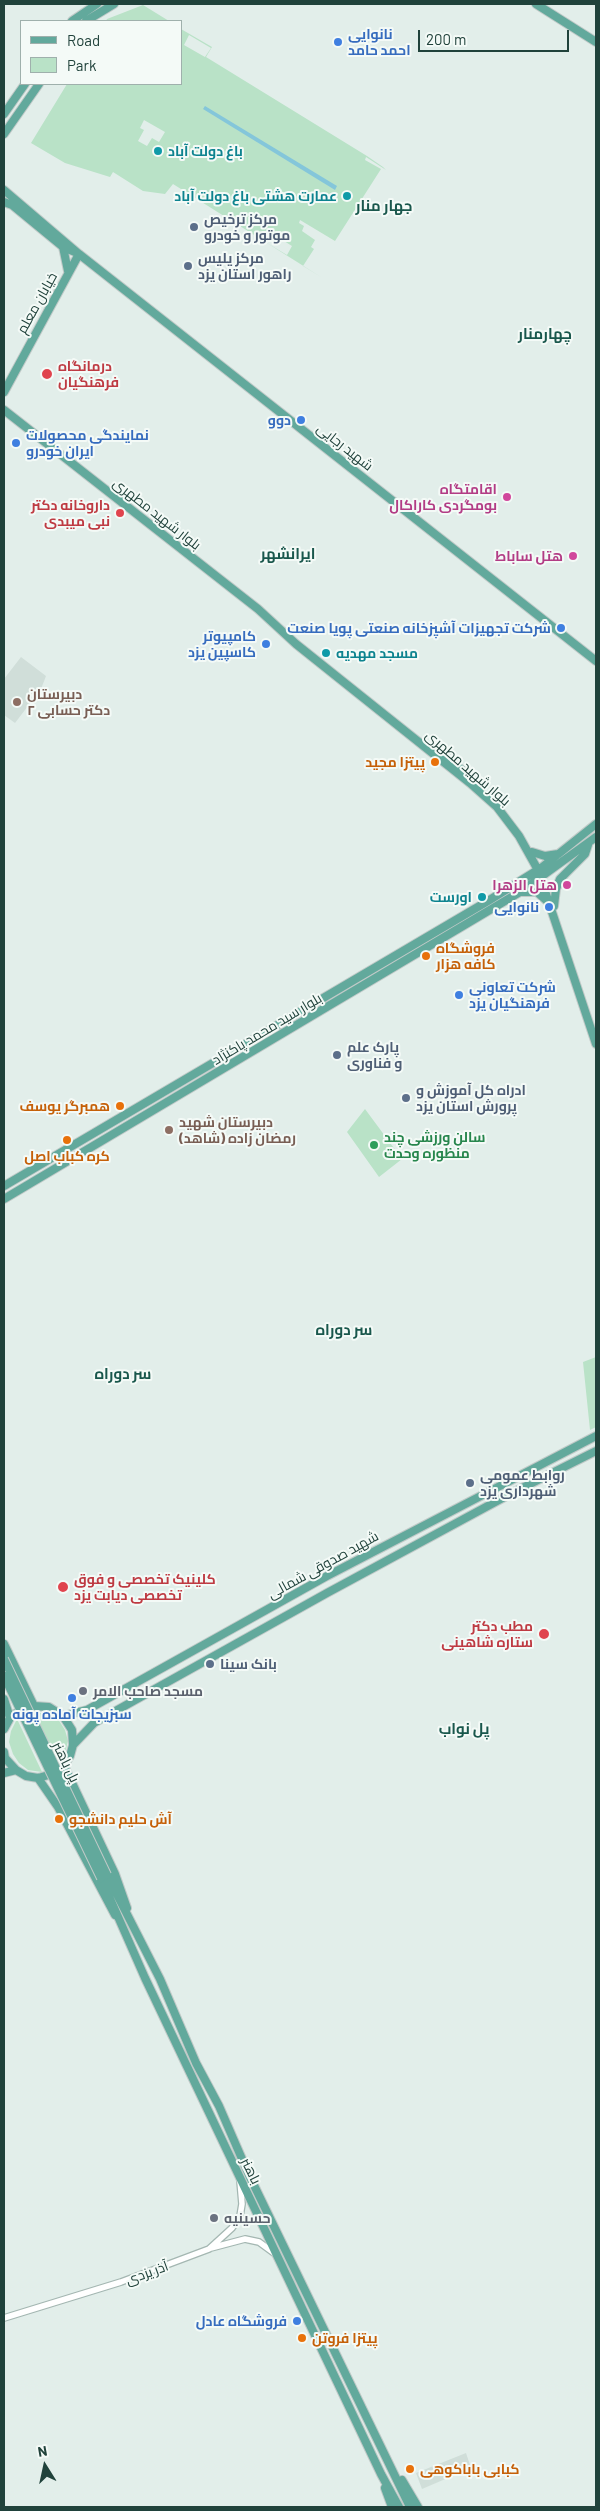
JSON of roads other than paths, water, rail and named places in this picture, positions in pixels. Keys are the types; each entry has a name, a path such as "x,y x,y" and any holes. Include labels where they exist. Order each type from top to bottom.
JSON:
{"main road":[{"path":"73,20 97,4"},
{"path":"88,20 114,4"},
{"path":"536,4 596,42"},
{"path":"4,114 24,85"},
{"path":"4,134 38,85"},
{"name":"شهید رجایی","path":"4,190 79,254 596,661"},
{"name":"شهید رجایی","path":"4,202 64,247 79,254"},
{"path":"64,247 68,272"},
{"name":"خیابان معلم","path":"4,392 79,254"},
{"path":"4,377 14,371"},
{"name":"بلوار شهید مطهری","path":"4,410 258,609 294,640 296,644 486,796 503,814 532,854 539,869 596,1033"},
{"name":"بلوار سید محمد پاکنژاد","path":"4,1186 526,878 562,853 596,824"},
{"path":"520,892 537,892 552,905 560,879 585,854 589,843 596,837"},
{"name":"بلوار سید محمد پاکنژاد","path":"4,1199 433,945 543,878 589,843"},
{"path":"526,878 532,854 545,856 562,853"},
{"name":"بلوار شهید مطهری","path":"552,905 596,1044"},
{"path":"427,937 433,945"},
{"name":"شهید صدوقی شمالی","path":"63,1716 87,1710 327,1576 596,1436"},
{"name":"شهید صدوقی شمالی","path":"64,1766 74,1745 94,1723 327,1593 510,1494 596,1451"},
{"path":"4,1644 34,1706"},
{"name":"پل باهنر","path":"4,1660 104,1876"},
{"name":"پل باهنر","path":"4,1676 104,1876"},
{"path":"4,1689 22,1681"},
{"path":"4,1700 10,1718"},
{"path":"4,1729 10,1718 21,1710 34,1706 49,1707 63,1716 72,1730 74,1745"},
{"path":"87,1710 86,1716 94,1723"},
{"path":"4,1752 5,1758 16,1770 26,1776 38,1778 52,1774 64,1766 115,1874 128,1926"},
{"path":"4,1773 16,1770"},
{"path":"38,1778 49,1794 110,1908 128,1926"},
{"path":"49,1794 71,1784"},
{"name":"باهنر","path":"104,1876 128,1926 160,1979 196,2063 219,2106 250,2177 390,2464"},
{"name":"باهنر","path":"128,1926 145,1978 280,2258 381,2474"},
{"path":"390,2464 410,2507"},
{"path":"390,2464 404,2481 418,2507"},
{"path":"381,2474 392,2507"},
{"path":"381,2474 399,2507"}],"street":[{"name":"آذر یزدی","path":"4,2318 121,2282 209,2249 232,2228 240,2216 242,2204 240,2177"},
{"path":"209,2249 245,2239 259,2242 280,2258"}],"water":[{"path":"205,106 337,186 335,190 203,109"}],"place":[{"name":"نانوایی احمد حامد","path":"338,42"},
{"name":"باغ دولت آباد","path":"158,151"},
{"name":"عمارت هشتی باغ دولت آباد","path":"347,196"},
{"name":"مرکز ترخیص موتور و خودرو","path":"194,227"},
{"name":"مرکز پلیس راهور استان یزد","path":"188,266"},
{"name":"درمانگاه فرهنگیان","path":"47,374"},
{"name":"دوو","path":"301,420"},
{"name":"نمایندگی محصولات ایران خودرو","path":"16,443"},
{"name":"اقامتگاه بومگردی کاراکال","path":"507,497"},
{"name":"داروخانه دکتر نبی میبدی","path":"120,513"},
{"name":"هتل ساباط","path":"573,556"},
{"name":"شرکت تجهیزات آشپزخانه صنعتی پویا صنعت","path":"561,628"},
{"name":"کامپیوتر کاسپین یزد","path":"266,644"},
{"name":"مسجد مهدیه","path":"326,653"},
{"name":"دبیرستان دکتر حسابی ۲","path":"17,702"},
{"name":"پیتزا مجید","path":"435,762"},
{"name":"هتل الزهرا","path":"567,885"},
{"name":"اورست","path":"482,897"},
{"name":"نانوایی","path":"549,907"},
{"name":"فروشگاه کافه هزار","path":"426,956"},
{"name":"شرکت تعاونی فرهنگیان یزد","path":"459,995"},
{"name":"پارک علم و فناوری","path":"337,1055"},
{"name":"ادراه کل آموزش و پرورش استان یزد","path":"406,1098"},
{"name":"همبرگر یوسف","path":"120,1106"},
{"name":"دبیرستان شهید رمضان زاده (شاهد)","path":"169,1130"},
{"name":"کره کباب اصل","path":"67,1140"},
{"name":"سالن ورزشی چند منظوره وحدت","path":"374,1145"},
{"name":"روابط عمومی شهرداری یزد","path":"470,1483"},
{"name":"کلینیک تخصصی و فوق تخصصی دیابت یزد","path":"63,1587"},
{"name":"مطب دکتر ستاره شاهینی","path":"544,1634"},
{"name":"بانک سینا","path":"210,1664"},
{"name":"مسجد صاحب الامر","path":"83,1691"},
{"name":"سبزیجات آماده پونه","path":"72,1698"},
{"name":"آش حلیم دانشجو","path":"59,1819"},
{"name":"حسینیه","path":"214,2218"},
{"name":"فروشگاه عادل","path":"297,2321"},
{"name":"پیتزا فروتن","path":"302,2338"},
{"name":"کبابی باباکوهی","path":"410,2469"}],"district":[{"name":"جهار منار","path":"384,206"},
{"name":"چهارمنار","path":"545,334"},
{"name":"ایرانشهر","path":"288,554"},
{"name":"سر دوراه","path":"344,1330"},
{"name":"سر دوراه","path":"123,1374"},
{"name":"پل نواب","path":"464,1729"}]}
